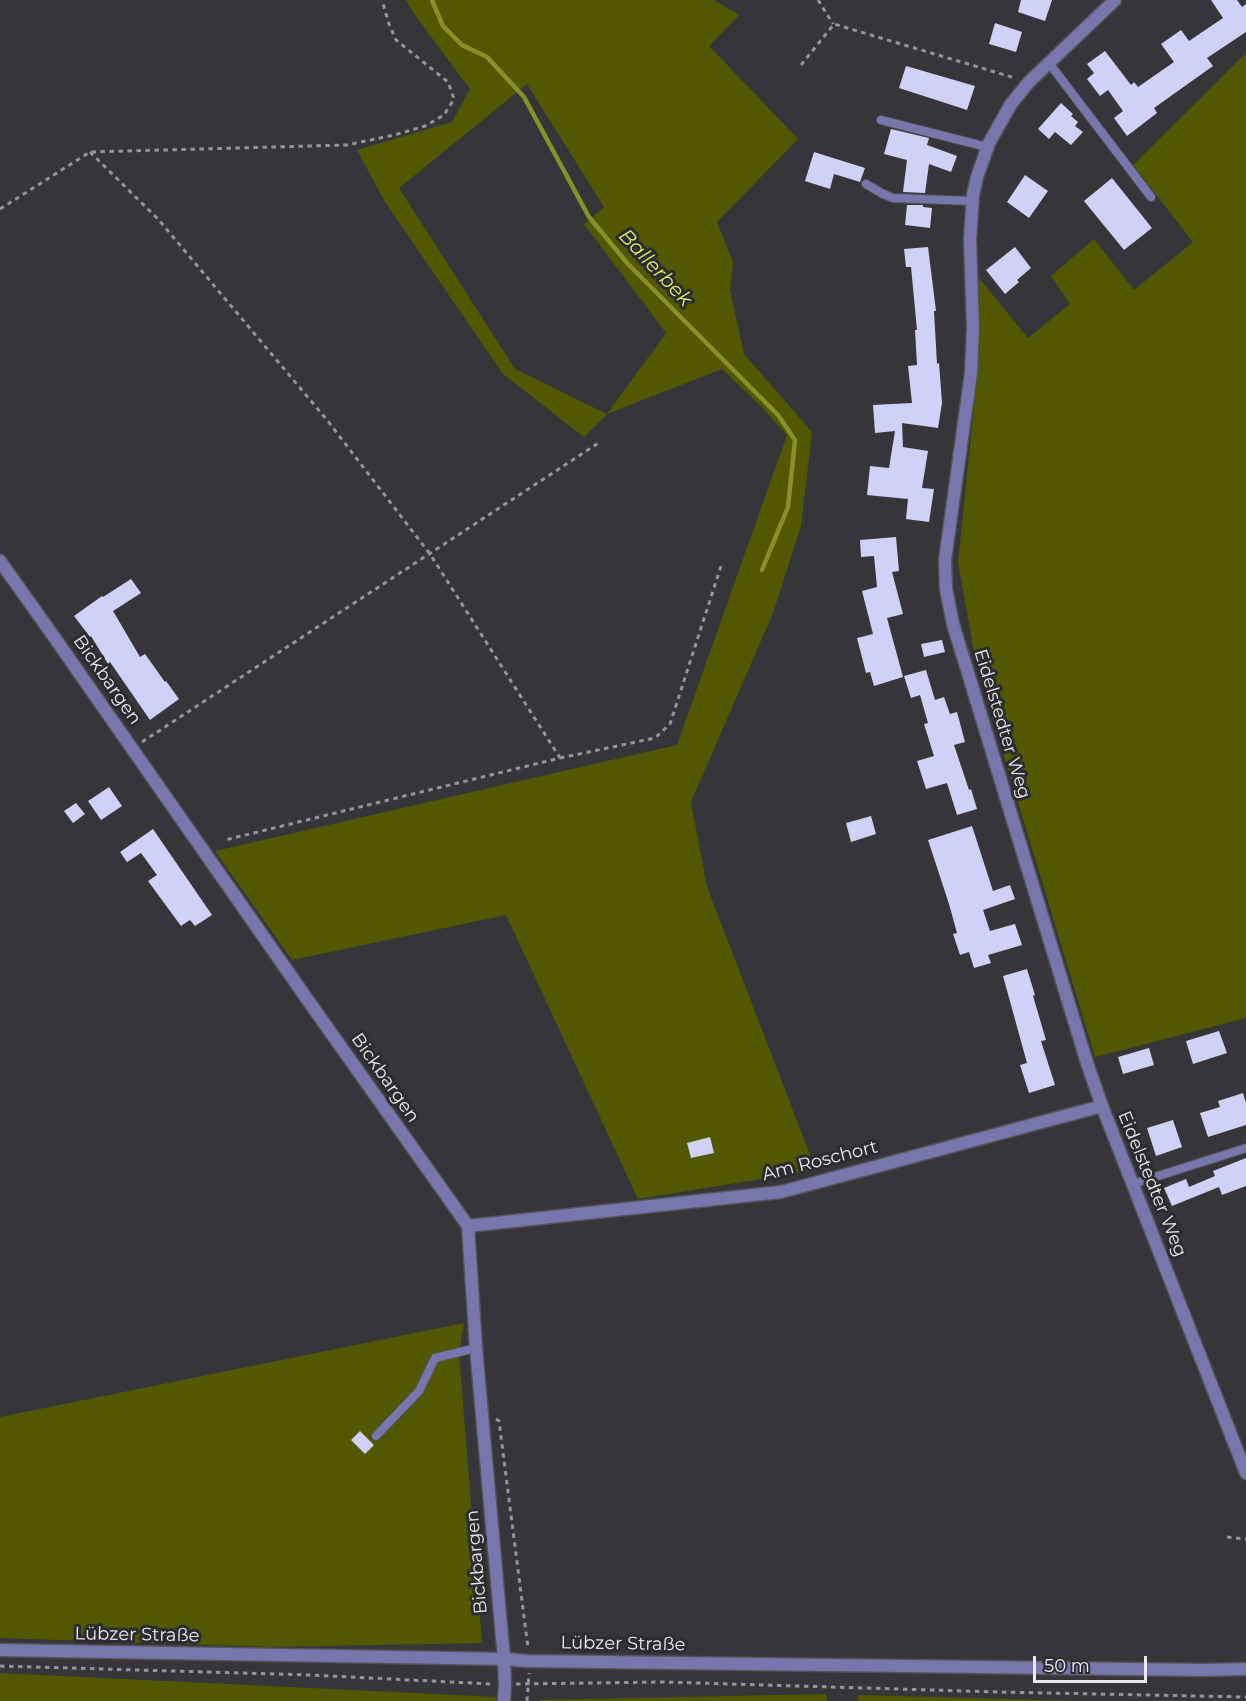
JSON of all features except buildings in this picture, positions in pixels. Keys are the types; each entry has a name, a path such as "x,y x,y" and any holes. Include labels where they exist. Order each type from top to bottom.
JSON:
{"street":[{"name":"Eidelstedter Weg","path":"1115,0 1029,82 1011,104 987,147 977,177 970,240 973,328 971,373 945,560 945,589 953,624 1087,1064 1243,1456 1246,1473"},
{"name":"Bickbargen","path":"0,561 468,1226 476,1347 506,1684 504,1701"},
{"name":"Am Roschort","path":"468,1226 781,1192 1102,1106"},
{"name":"Lübzer Straße","path":"0,1650 528,1661 1246,1668"}],"lane":[{"path":"1049,63 1151,197"},
{"path":"881,120 987,147"},
{"path":"866,184 893,198 973,201"},
{"path":"1133,1184 1246,1148"},
{"path":"376,1436 419,1390 435,1358 476,1347"}],"path":[{"path":"0,209 90,152 347,145 425,126 444,116 454,99 448,82 396,40 382,0"},
{"path":"818,0 834,24 1029,82"},
{"path":"801,65 834,24"},
{"path":"90,152 158,219 327,420 430,554 560,758"},
{"path":"132,748 600,442"},
{"path":"225,840 560,758 655,738 670,724 722,563"},
{"path":"499,1421 527,1636 529,1684 527,1701"},
{"path":"1227,1538 1246,1539"},
{"path":"0,1666 506,1684 664,1682 1246,1697"}],"shaded area":[{"path":"406,0 714,0 739,15 709,46 798,139 717,222 733,262 730,290 744,354 812,432 801,526 773,613 691,802 707,887 816,1170 638,1199 506,915 292,960 215,851 677,745 787,435 762,407 722,369 607,414 584,437 503,374 385,202 357,150 452,122 470,89","holes":["527,84 604,207 584,224 666,333 607,414 515,369 399,188"]},
{"path":"1246,53 1246,1018 1095,1057 976,663 958,562 980,349 979,278 1028,338 1070,304 1051,276 1094,239 1134,290 1193,242 1133,165"},
{"path":"464,1323 459,1352 482,1643 273,1647 0,1638 0,1417"},
{"path":"0,1673 496,1697 496,1701 0,1701"},
{"path":"826,1694 827,1701 540,1701 540,1700"},
{"path":"858,1695 1078,1701 858,1701"}],"waterway":[{"name":"Ballerbek","path":"432,0 443,26 462,45 487,57 524,97 589,217 628,264 778,415 795,440 788,507 762,570"}]}
